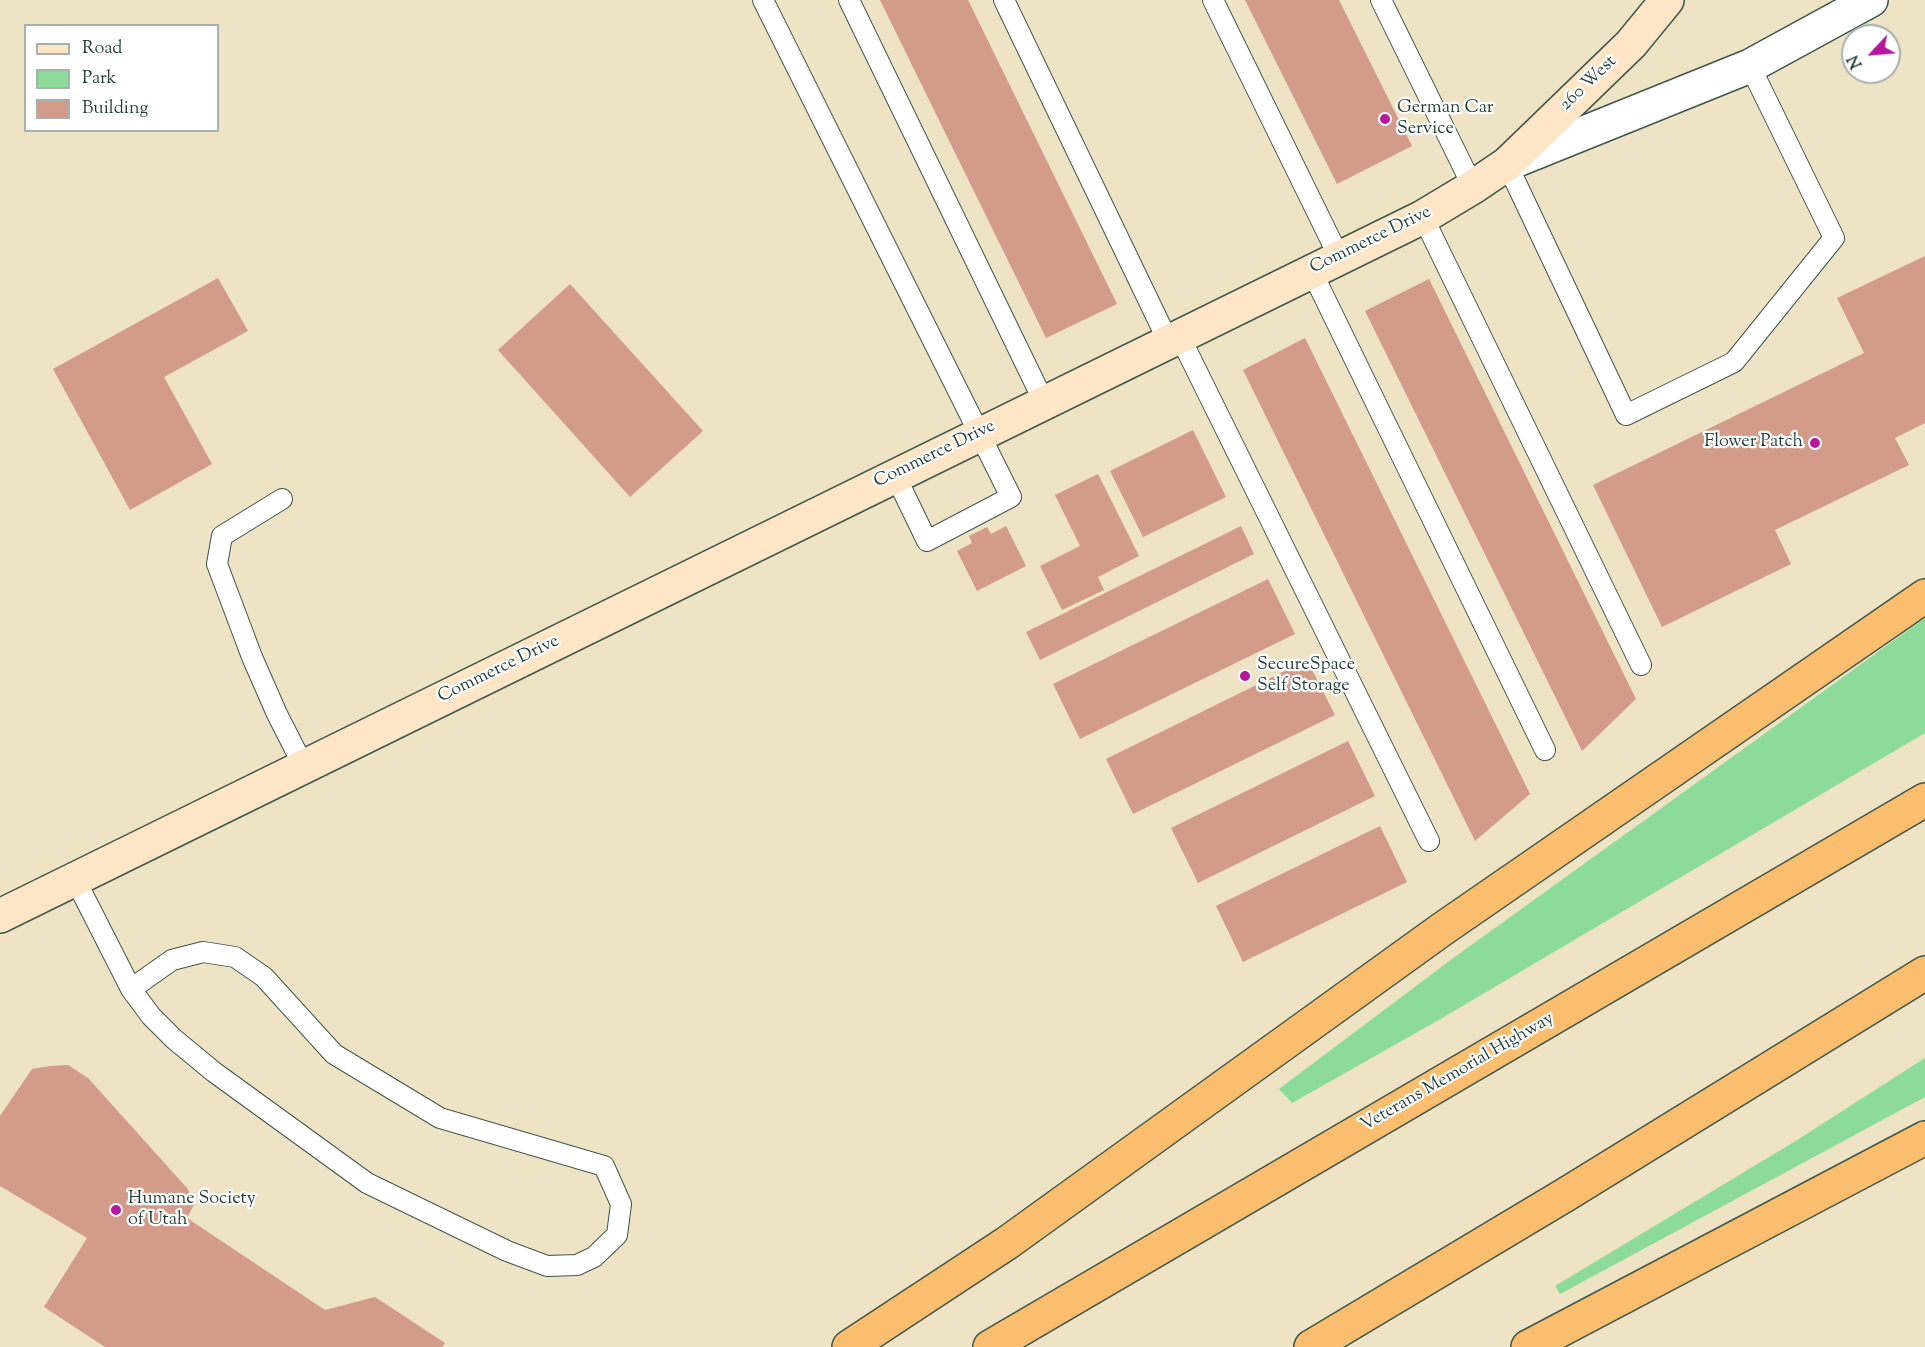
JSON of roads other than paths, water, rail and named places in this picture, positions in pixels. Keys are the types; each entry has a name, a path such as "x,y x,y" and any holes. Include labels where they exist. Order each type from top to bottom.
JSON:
{"highway":[{"path":"849,1347 1007,1243 1441,930 1925,596"},
{"name":"Veterans Memorial Highway","path":"990,1347 1925,800"},
{"path":"1311,1347 1565,1195 1925,973"},
{"path":"1527,1347 1925,1138"}],"street":[{"name":"260 West","path":"1507,164 1631,44 1667,0"},
{"name":"Commerce Drive","path":"0,916 1325,263 1423,217 1473,188 1507,164 1750,66 1871,0"}],"lane":[{"path":"763,0 1011,497 927,541 895,475"},
{"path":"849,0 1044,402"},
{"path":"1004,0 1429,842"},
{"path":"1213,0 1325,263 1545,750"},
{"path":"1381,0 1473,188"},
{"path":"1507,164 1626,415 1734,362 1834,238 1750,66"},
{"path":"1423,217 1641,665"},
{"path":"282,498 222,536 217,564 273,705 304,766"},
{"path":"75,879 130,989 151,1016 182,1046 214,1072 367,1184 507,1251 547,1266 577,1265 594,1257 617,1235 621,1204 604,1166 440,1118 334,1054 264,977 235,957 203,952 172,960 130,989"}],"place":[{"name":"German Car Service","path":"1385,119"},
{"name":"Flower Patch","path":"1815,443"},
{"name":"SecureSpace Self Storage","path":"1245,676"},
{"name":"Humane Society of Utah","path":"116,1210"}]}
